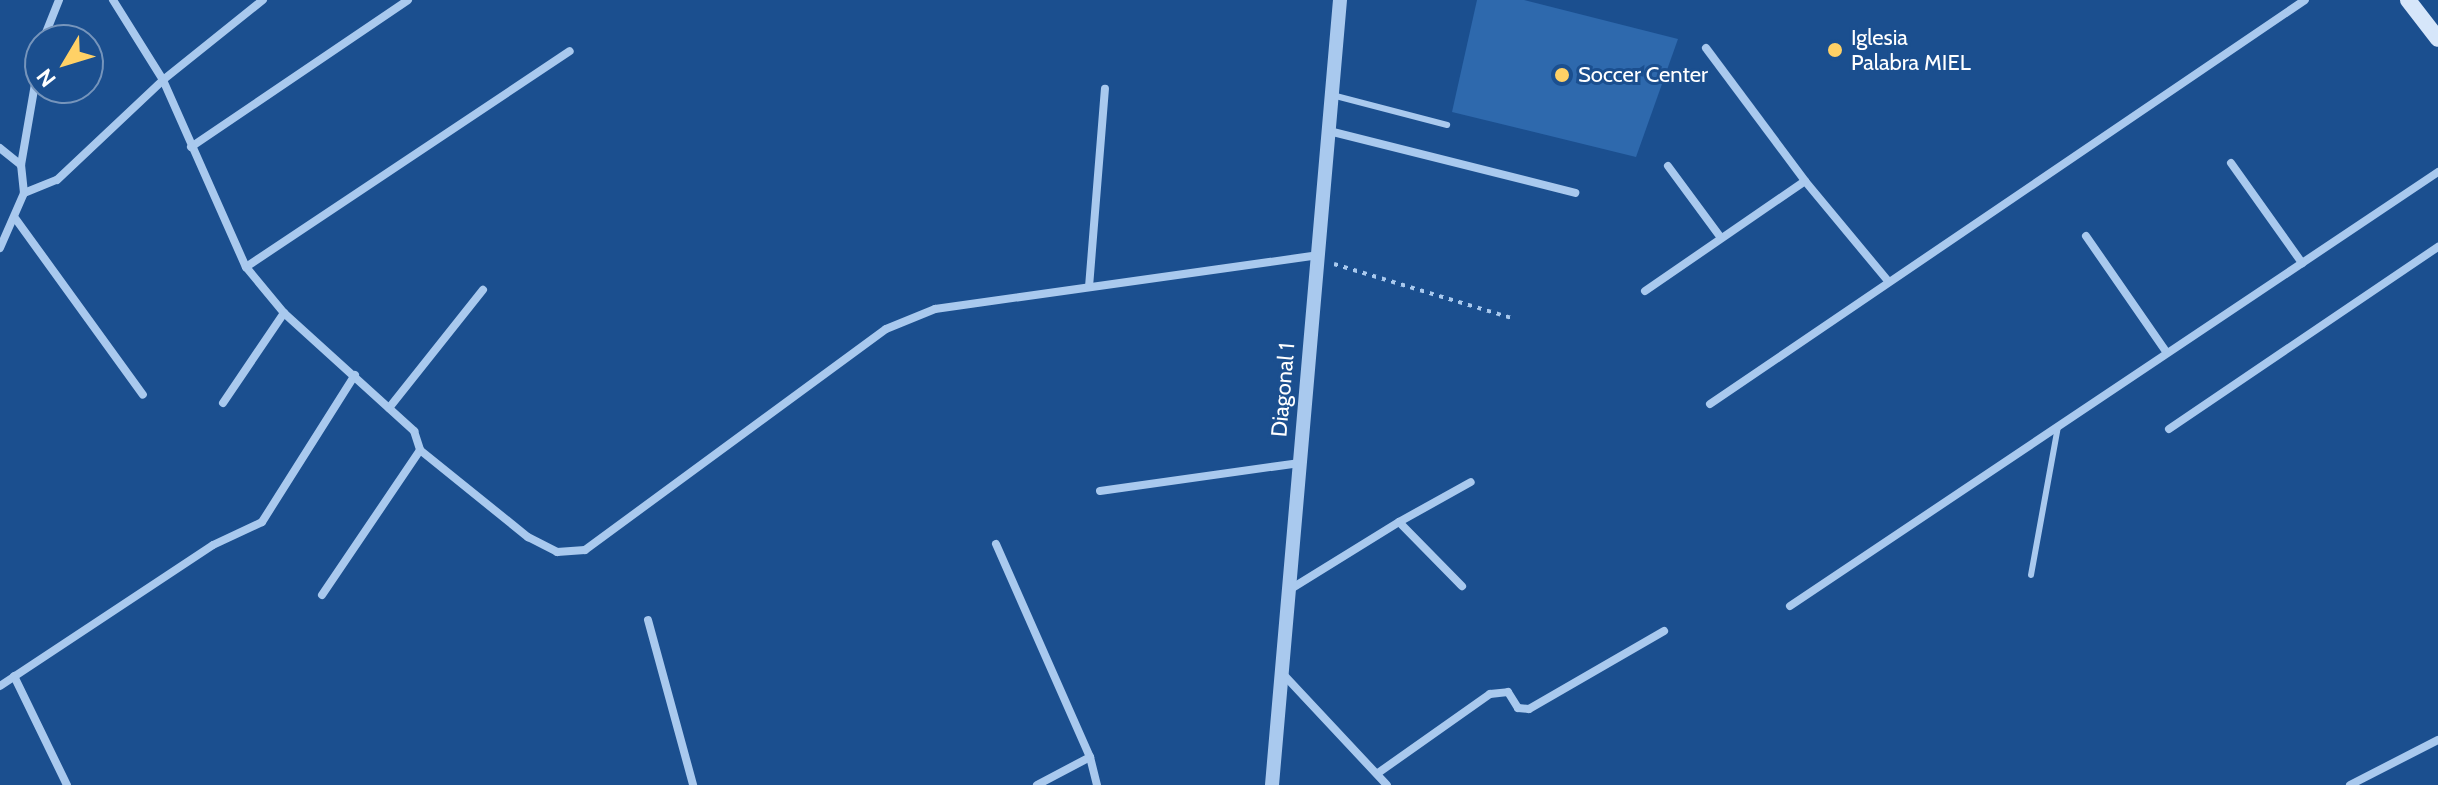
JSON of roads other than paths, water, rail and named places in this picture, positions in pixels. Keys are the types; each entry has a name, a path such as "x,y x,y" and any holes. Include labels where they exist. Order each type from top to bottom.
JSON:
{"main road":[{"path":"2408,0 2438,39"}],"street":[{"path":"49,24 59,0"},
{"path":"113,0 163,80 246,267 284,313 414,431 420,450 528,537 557,552 585,550 886,329 935,309 1316,257"},
{"path":"24,193 57,180 163,80 263,0"},
{"path":"191,147 408,0"},
{"name":"Diagonal 1","path":"1272,785 1340,0"},
{"path":"1710,404 2305,0"},
{"path":"1706,48 1805,181 1889,282"},
{"path":"246,267 570,51"},
{"path":"1089,287 1105,89"},
{"path":"0,248 24,193 21,165 32,104"},
{"path":"1329,131 1575,193"},
{"path":"0,148 21,165"},
{"path":"2231,163 2302,263"},
{"path":"1668,166 1721,238"},
{"path":"1790,606 2438,172"},
{"path":"1645,291 1805,181"},
{"path":"15,218 143,395"},
{"path":"2086,236 2167,353"},
{"path":"2169,429 2438,247"},
{"path":"389,408 483,290"},
{"path":"223,403 284,313"},
{"path":"0,686 213,545 262,522 355,375"},
{"path":"322,595 420,450"},
{"path":"1100,491 1298,463"},
{"path":"1288,590 1471,482"},
{"path":"1399,522 1462,586"},
{"path":"996,544 1090,757 1097,785"},
{"path":"648,620 693,785"},
{"path":"1378,773 1490,694 1508,692 1518,708 1529,709 1664,631"},
{"path":"1283,674 1387,785"},
{"path":"14,676 67,785"},
{"path":"2350,785 2438,740"},
{"path":"1037,785 1090,757"}],"lane":[{"path":"1332,95 1447,125"},
{"path":"2031,575 2058,426"}],"place":[{"name":"Iglesia Palabra MIEL","path":"1835,50"},
{"name":"Soccer Center","path":"1562,75"}]}
